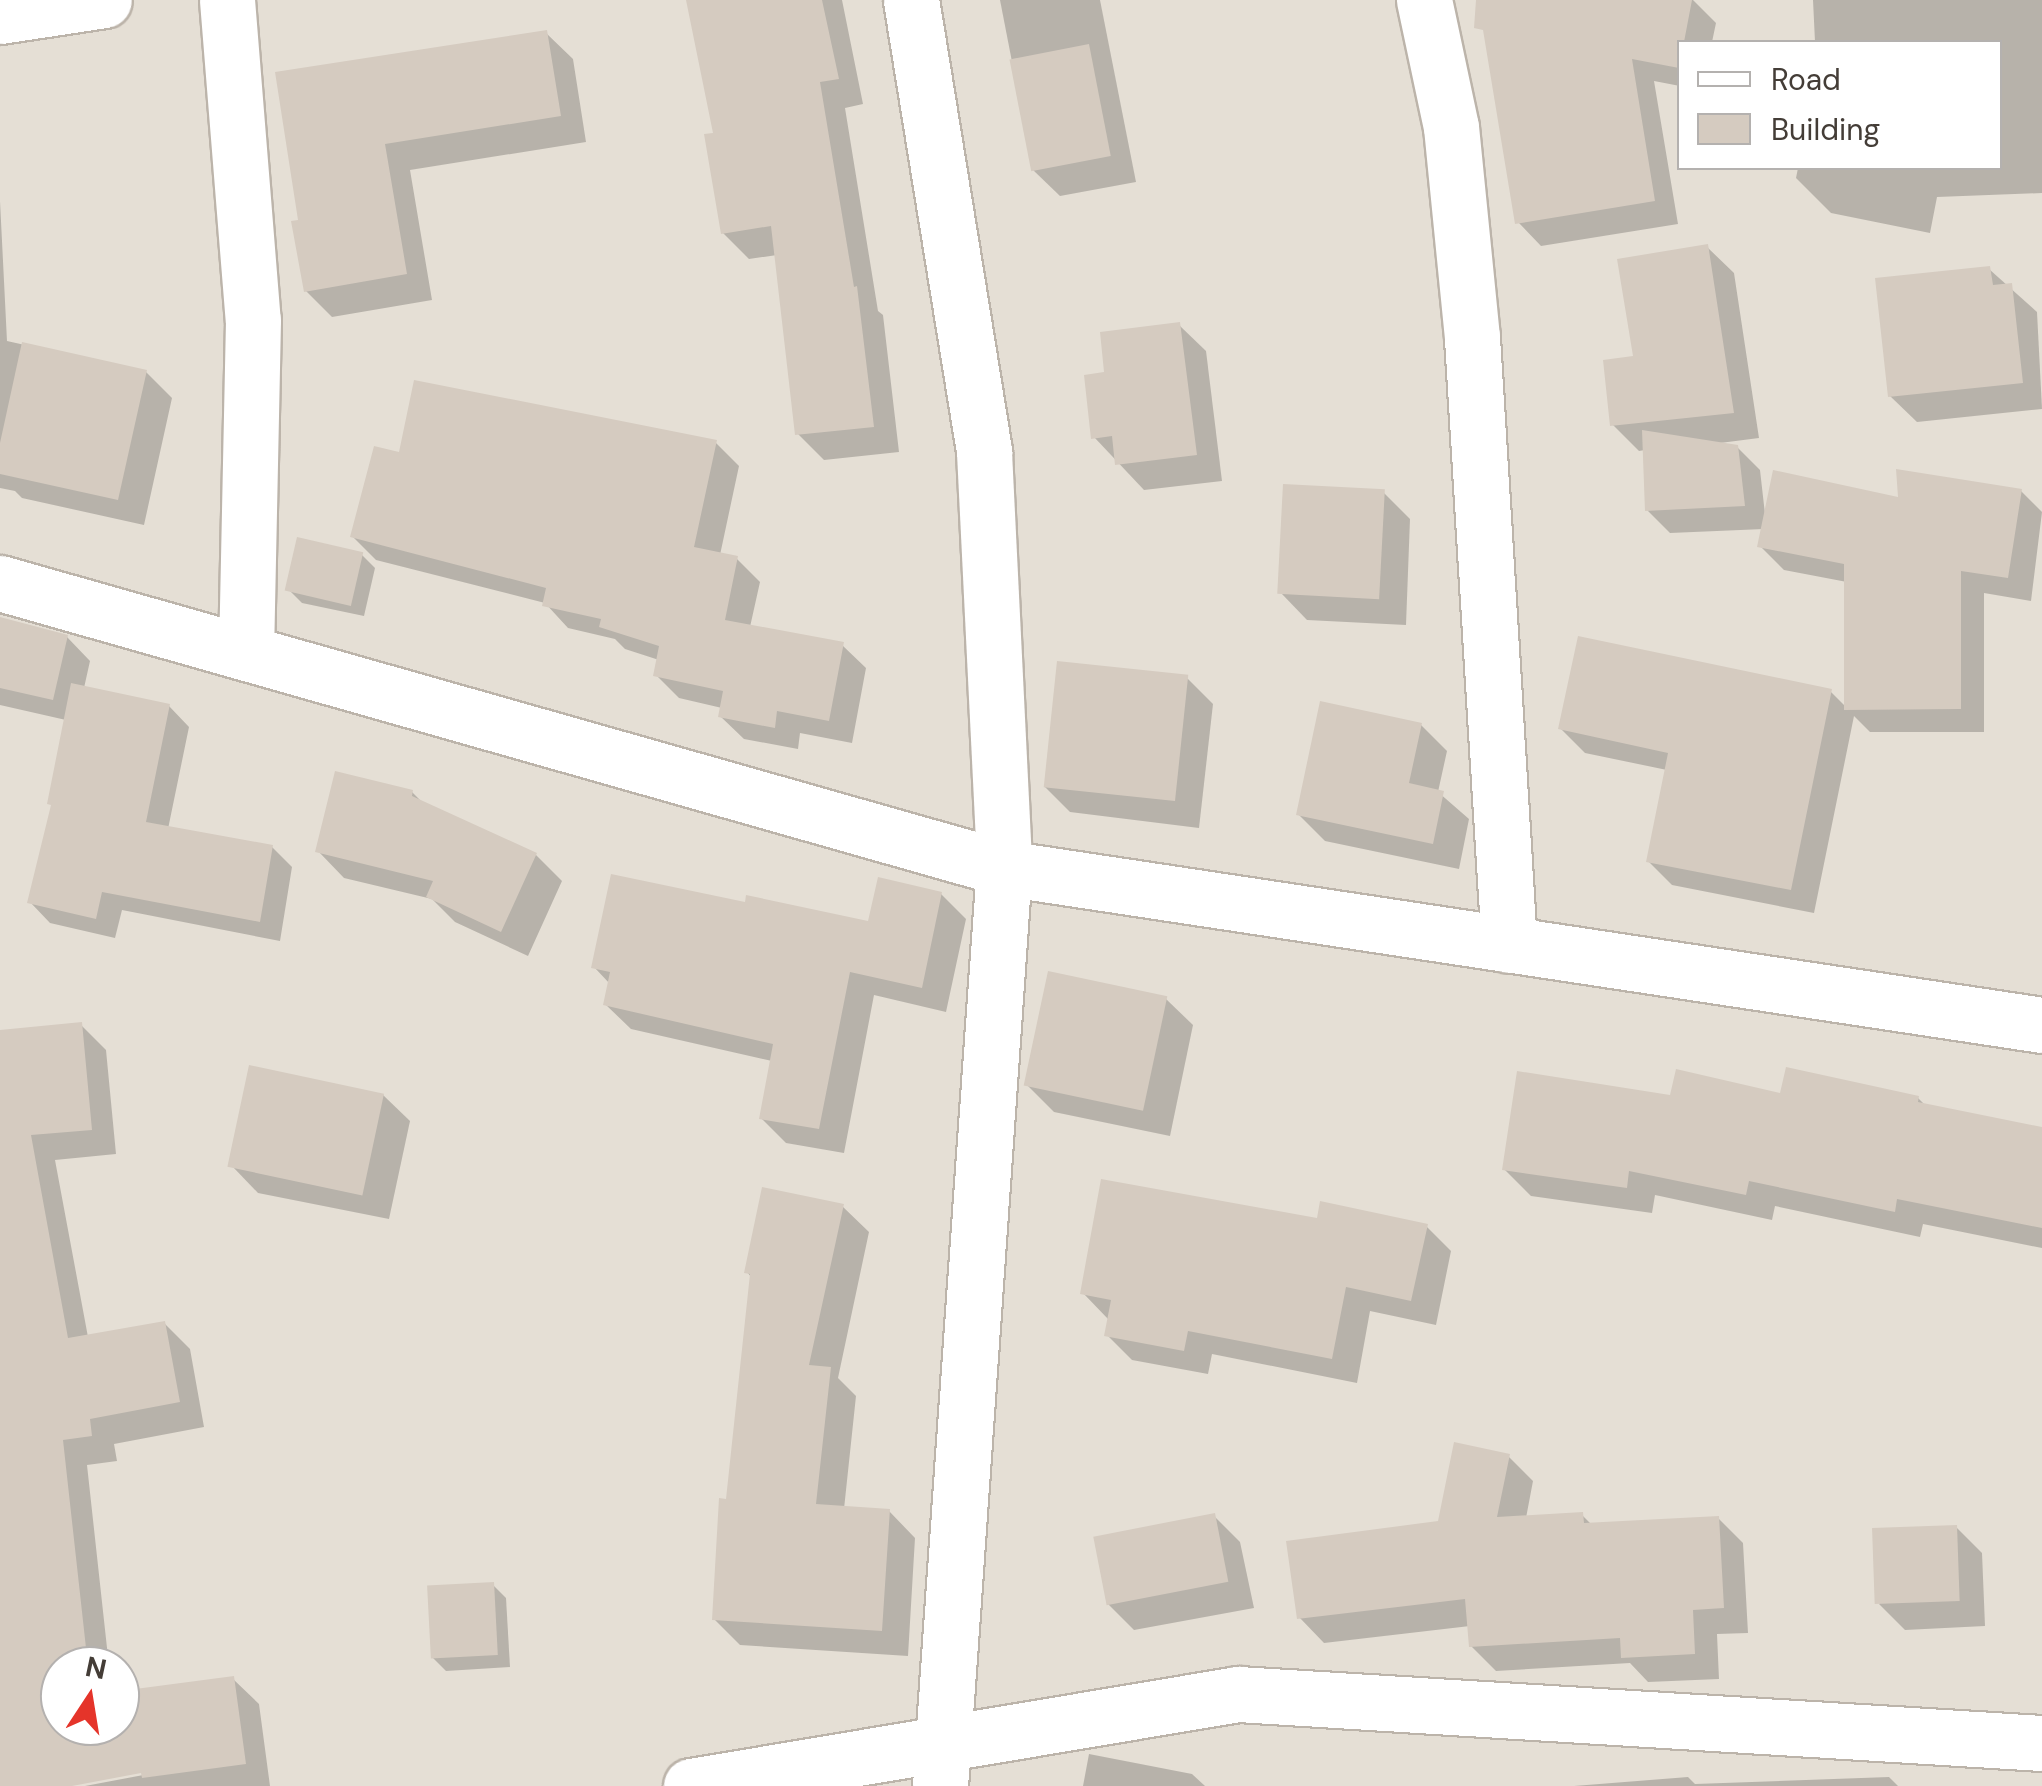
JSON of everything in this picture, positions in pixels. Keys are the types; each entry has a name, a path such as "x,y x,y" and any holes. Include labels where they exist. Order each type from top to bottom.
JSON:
{"street":[{"path":"0,16 104,0"},
{"path":"227,0 253,320 246,652"},
{"path":"911,0 984,452 1004,868 940,1765"},
{"path":"1424,0 1451,127 1472,338 1509,945"},
{"path":"0,583 1004,868 2042,1025"},
{"path":"691,1786 940,1765 1238,1694 2042,1743"}],"shaded area":[{"path":"0,0 2042,0 2042,1786 0,1786"}],"building":[{"path":"686,0 822,0 839,79 820,82 854,287 857,286 874,427 795,435 771,226 721,234 704,134 713,133"},
{"path":"1476,0 1692,0 1684,40 1677,40 1677,68 1632,59 1655,201 1515,224 1483,30 1474,28"},
{"path":"547,30 561,116 385,144 407,274 304,292 291,221 298,220 275,72"},
{"path":"1089,44 1111,156 1031,171 1009,59"},
{"path":"1708,244 1734,413 1610,426 1603,360 1633,356 1617,259"},
{"path":"1990,266 1993,285 2012,283 2023,383 1888,397 1875,278"},
{"path":"1180,322 1197,455 1115,465 1112,436 1091,439 1084,375 1104,372 1100,332"},
{"path":"22,342 147,370 118,500 0,474 0,443"},
{"path":"414,380 717,440 694,547 738,556 725,620 844,642 829,721 777,711 775,728 718,717 723,691 653,676 659,646 599,627 601,619 542,606 546,588 350,537 374,446 399,452"},
{"path":"1642,430 1738,445 1745,506 1645,511"},
{"path":"1896,469 2022,489 2008,578 1961,571 1961,709 1844,710 1844,564 1757,547 1773,470 1898,497"},
{"path":"1283,484 1385,489 1379,599 1277,594"},
{"path":"297,537 363,552 351,606 285,591"},
{"path":"0,617 68,635 53,700 0,688"},
{"path":"1578,636 1832,689 1791,890 1646,862 1668,753 1558,729"},
{"path":"1057,661 1188,675 1175,801 1044,787"},
{"path":"71,683 170,704 146,822 273,845 260,922 102,892 96,919 27,903 51,805 47,804"},
{"path":"1320,701 1422,723 1409,783 1444,791 1433,844 1296,815"},
{"path":"335,771 413,790 412,796 537,853 501,932 426,897 433,881 315,852"},
{"path":"611,874 745,902 746,895 868,921 878,877 942,892 922,988 850,972 819,1129 759,1119 773,1044 603,1005 610,972 591,968"},
{"path":"1048,971 1167,996 1143,1111 1024,1085"},
{"path":"82,1022 92,1130 31,1135 68,1338 165,1321 180,1402 90,1419 92,1436 63,1440 86,1646 40,1646 40,1746 140,1746 140,1688 234,1676 246,1764 142,1778 141,1773 72,1786 0,1786 0,1030"},
{"path":"249,1065 384,1094 362,1195 227,1167"},
{"path":"1786,1067 1919,1096 1918,1102 2042,1127 2042,1228 1897,1199 1895,1212 1749,1181 1746,1195 1629,1171 1627,1188 1502,1170 1517,1071 1670,1095 1676,1069 1780,1093"},
{"path":"1101,1179 1317,1218 1320,1201 1428,1224 1411,1301 1346,1287 1332,1359 1188,1331 1184,1351 1104,1336 1111,1300 1080,1294"},
{"path":"762,1187 844,1204 809,1365 831,1367 816,1504 890,1509 882,1631 712,1620 719,1498 726,1499 750,1274 744,1273"},
{"path":"1454,1442 1510,1454 1497,1517 1583,1512 1584,1523 1719,1516 1724,1608 1693,1610 1695,1654 1621,1658 1620,1638 1469,1647 1465,1599 1297,1619 1286,1541 1438,1521"},
{"path":"1215,1513 1228,1582 1107,1605 1093,1537"},
{"path":"1957,1525 1960,1601 1875,1604 1872,1528"},
{"path":"494,1582 498,1655 431,1658 427,1586"}]}
